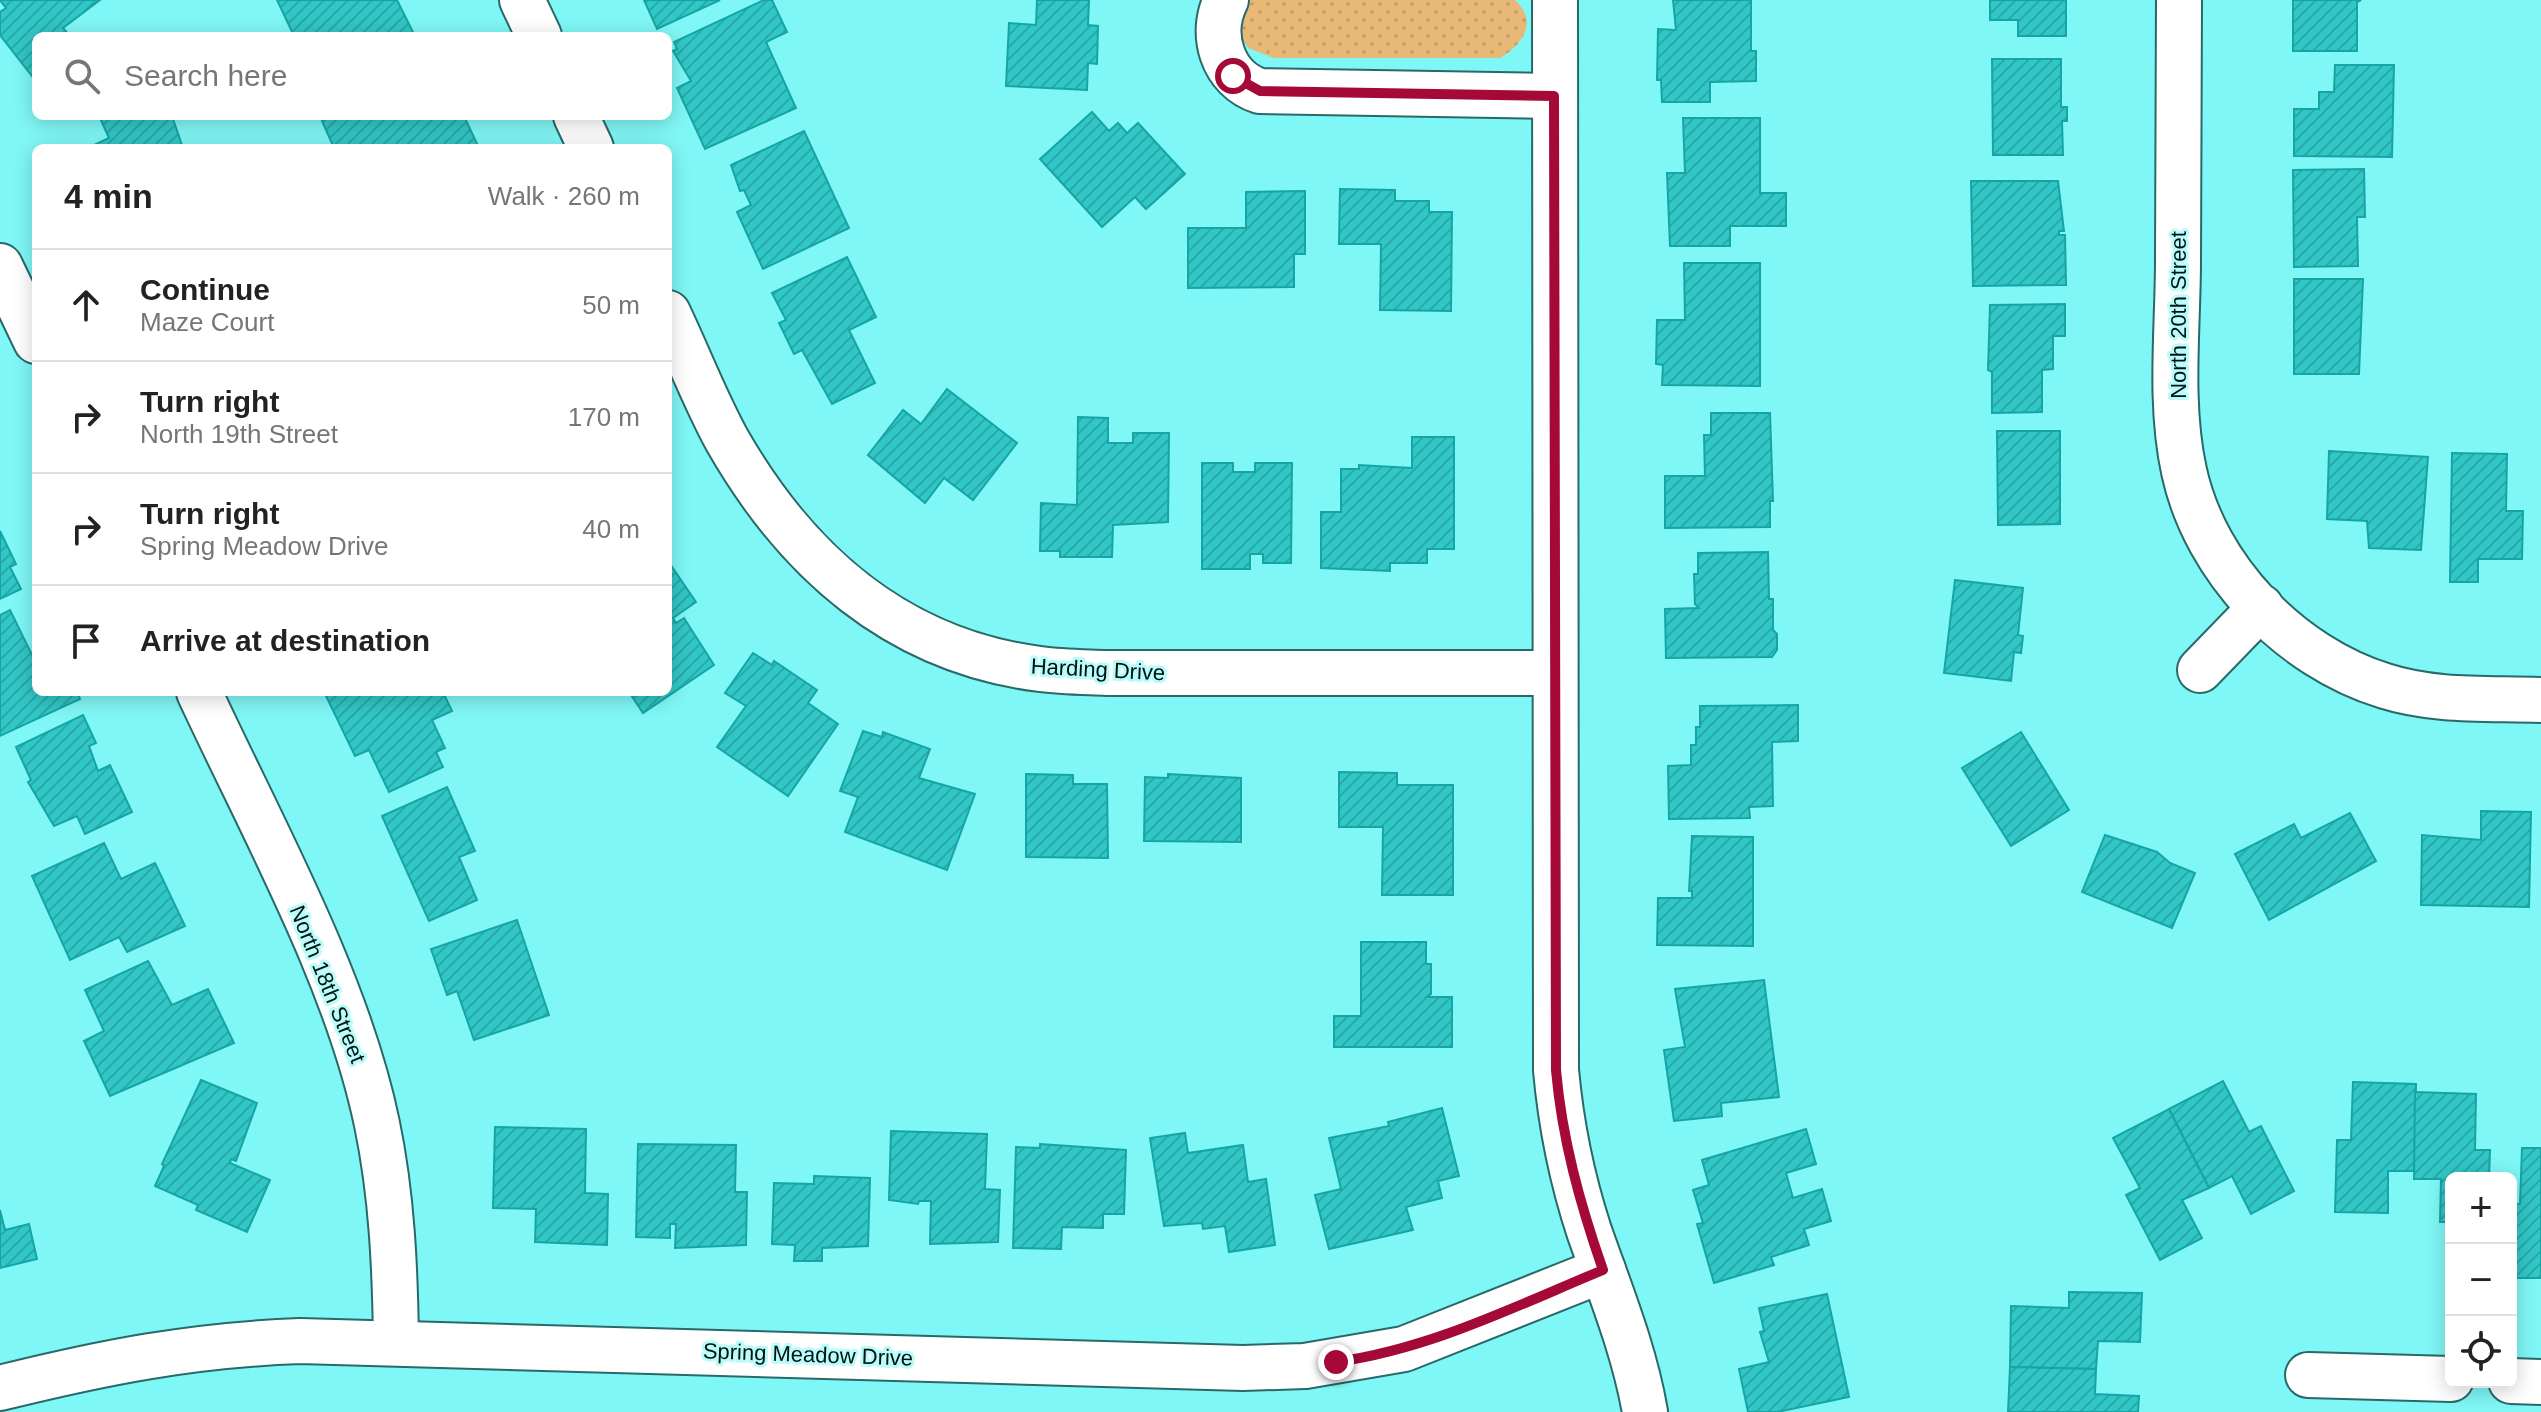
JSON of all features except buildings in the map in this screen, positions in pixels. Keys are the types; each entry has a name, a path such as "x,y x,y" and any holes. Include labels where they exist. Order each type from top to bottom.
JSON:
{"street":[{"path":"522,0 537,32"},
{"path":"1226,0 1218,29 1224,60 1233,76 1260,91 1554,96"},
{"path":"1555,0 1557,1083 1574,1177 1631,1350 1645,1412"},
{"name":"North 20th Street","path":"2179,0 2180,443 2191,496 2201,522 2238,582 2261,607 2312,652 2358,677 2388,687 2444,697 2541,700"},
{"path":"578,120 589,144"},
{"path":"0,266 32,333"},
{"name":"Harding Drive","path":"672,322 727,440 796,541 842,585 920,633 979,656 1040,669 1107,673 1555,673"},
{"path":"2200,670 2261,607"},
{"name":"North 18th Street","path":"201,696 348,1022 385,1163 396,1274 396,1341"},
{"name":"Spring Meadow Drive","path":"0,1388 159,1352 228,1343 396,1341 1243,1368 1305,1366 1404,1349 1603,1270"},
{"path":"2308,1375 2445,1379"},
{"path":"2517,1381 2541,1382"}],"shaded area":[{"path":"1250,0 1515,0 1522,8 1527,25 1521,40 1500,58 1274,58 1248,48 1240,34 1244,10"}],"route":[{"path":"1233,76 1260,91 1554,96 1556,1070 1560,1110 1574,1177 1603,1270 1440,1337 1404,1349 1336,1362"}]}
